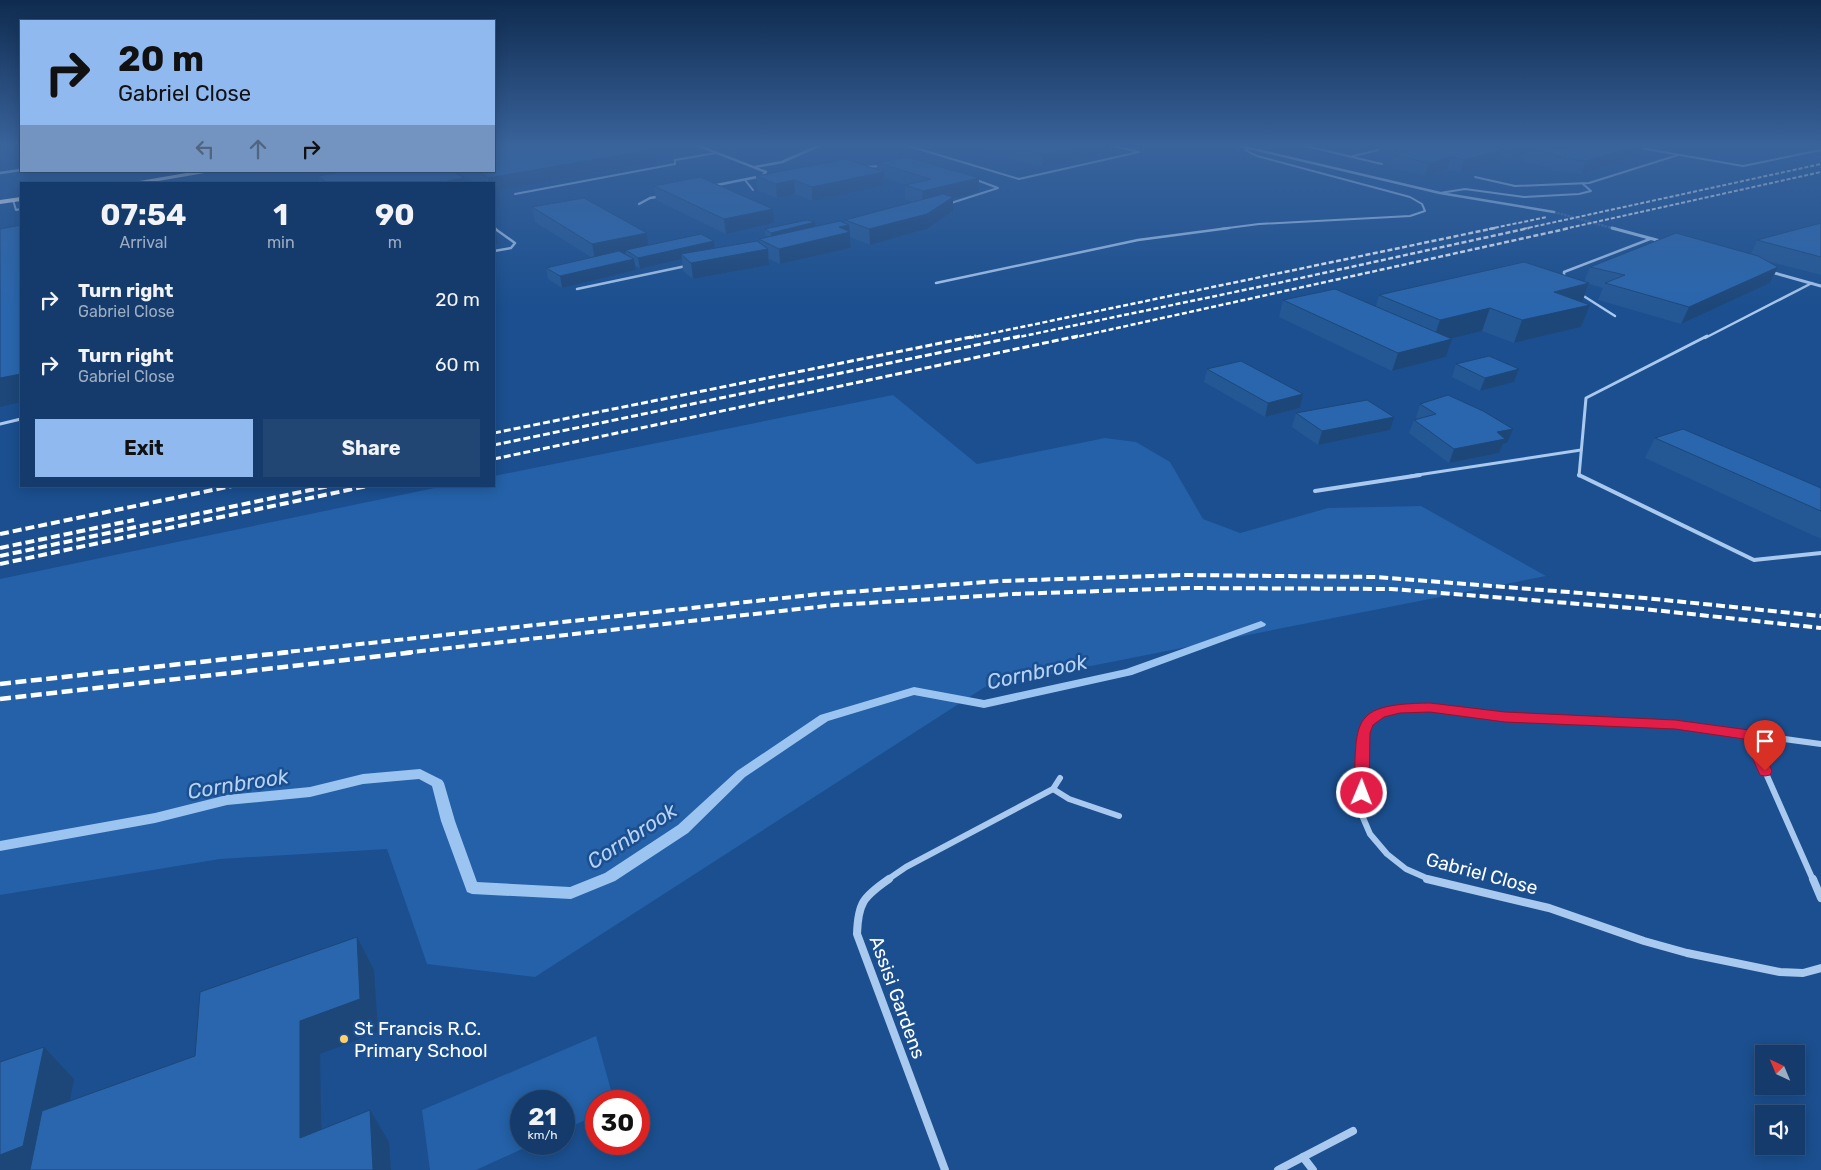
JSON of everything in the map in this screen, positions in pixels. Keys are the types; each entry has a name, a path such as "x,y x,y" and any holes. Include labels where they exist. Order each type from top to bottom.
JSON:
{"highway":[{"path":"0,202 20,199"}],"street":[{"path":"639,204 649,199"},
{"path":"1474,199 1554,212"},
{"path":"1612,228 1669,244"},
{"path":"1764,270 1821,286"},
{"name":"Gabriel Close","path":"1821,744 1675,724 1505,717 1430,708 1400,708 1380,713 1368,722 1363,733 1361,812 1370,834 1387,854 1406,869 1429,880 1549,908 1644,941 1687,953 1780,972 1803,973 1821,968"},
{"path":"1749,735 1821,898"},
{"name":"Assisi Gardens","path":"945,1170 857,934 858,911 870,892 906,867 1053,789 1060,778"},
{"path":"1053,789 1069,798 1120,816"},
{"path":"1278,1170 1353,1131"},
{"path":"1303,1157 1313,1170"}],"lane":[{"path":"942,206 970,199"},
{"path":"936,283 1138,240 1259,224 1410,216 1425,211 1422,204 1413,199"},
{"path":"13,200 16,210 20,209"},
{"path":"495,229 514,243 511,248 495,251"},
{"path":"1564,283 1564,272 1650,239"},
{"path":"577,289 691,265"},
{"path":"1812,283 1586,398 1578,476 1754,560 1821,553"},
{"path":"1578,292 1615,316"},
{"path":"0,424 20,419"},
{"path":"1316,491 1581,450"}],"shaded area":[{"path":"893,395 977,464 1105,438 1136,442 1170,462 1203,519 1240,533 1328,508 1421,506 1546,576 985,687 535,977 427,964 387,849 220,859 0,895 0,579 439,487 495,487 495,476"},
{"path":"596,1036 611,1090 585,1090 585,1120 575,1125 575,1090 510,1090 510,1154 476,1170 430,1170 422,1110"}],"building":[{"path":"585,199 647,233 592,244 532,207"},
{"path":"681,199 749,199 773,209 724,219"},
{"path":"926,199 951,199 927,214 869,229 845,220"},
{"path":"807,220 815,222 771,233 765,229"},
{"path":"840,221 849,225 839,227 850,232 779,249 759,239"},
{"path":"1821,223 1821,257 1757,240"},
{"path":"20,225 20,374 0,378 0,229"},
{"path":"1676,233 1758,256 1778,267 1689,307 1605,283 1625,275 1590,267"},
{"path":"701,234 714,241 638,258 626,250"},
{"path":"757,241 768,249 691,263 681,254"},
{"path":"619,251 634,259 560,276 546,268"},
{"path":"1524,262 1589,283 1554,292 1590,305 1522,320 1490,308 1440,320 1379,295"},
{"path":"1335,289 1452,339 1398,353 1283,300"},
{"path":"1489,356 1519,369 1485,378 1456,364"},
{"path":"1241,361 1303,394 1268,403 1207,369"},
{"path":"1448,395 1483,411 1513,429 1497,432 1505,439 1454,449 1414,420 1436,414 1420,404"},
{"path":"1367,400 1394,417 1322,431 1296,413"},
{"path":"1683,429 1821,488 1821,511 1655,438"},
{"path":"357,937 360,999 300,1021 300,1138 370,1110 373,1170 30,1170 42,1111 195,1056 200,992"},
{"path":"44,1047 23,1146 0,1155 0,1062"}],"waterway":[{"name":"Cornbrook","path":"0,846 155,818 227,800 310,792 363,779 420,774 438,783 448,821 472,888 571,893 610,877 683,829 741,774 824,718 914,691 984,704 1128,672 1261,624"}],"tunnel":[{"path":"1554,212 1612,228"}],"railway":[{"path":"1523,229 1662,199"},
{"path":"1564,229 1701,199"},
{"path":"1489,229 1547,217"},
{"path":"969,338 1495,228"},
{"path":"1014,338 1529,228"},
{"path":"1072,338 1570,228"},
{"path":"495,433 976,336"},
{"path":"495,445 1020,336"},
{"path":"495,459 1078,336"},
{"path":"0,534 227,487"},
{"path":"0,556 324,487"},
{"path":"0,564 362,487"},
{"path":"0,548 134,520"},
{"path":"278,653 820,594 1000,581 1184,575 1376,577 1645,598 1821,616"},
{"path":"404,653 835,605 1014,594 1188,588 1391,589 1644,609 1821,628"},
{"path":"0,684 290,652"},
{"path":"0,699 416,652"}],"place":[{"name":"St Francis R.C. Primary School","path":"344,1039"}],"route":[{"path":"1362,793 1363,733 1368,722 1380,713 1400,708 1430,708 1505,717 1675,724 1749,735 1765,771"}]}
